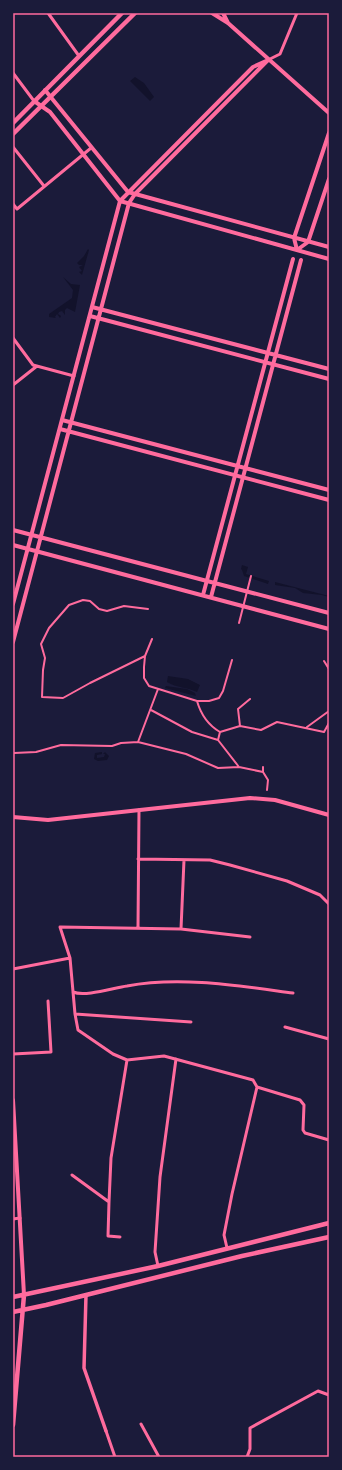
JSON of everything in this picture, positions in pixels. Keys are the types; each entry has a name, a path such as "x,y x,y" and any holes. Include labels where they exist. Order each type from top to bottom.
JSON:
{"main road":[{"path":"13,123 122,13"},
{"path":"13,134 134,13"},
{"path":"212,13 228,23 329,113"},
{"path":"223,13 228,23"},
{"path":"13,604 120,201 253,67 268,60"},
{"path":"13,642 129,203 135,194 268,60"},
{"path":"45,90 128,192 329,247"},
{"path":"34,101 42,105 50,112 120,201 329,258"},
{"path":"298,250 294,238 329,133"},
{"path":"298,250 308,242 329,179"},
{"path":"203,595 293,259"},
{"path":"211,597 301,260"},
{"path":"92,307 329,370"},
{"path":"90,316 329,379"},
{"path":"62,420 329,490"},
{"path":"60,429 329,500"},
{"path":"13,530 329,613"},
{"path":"13,545 329,629"},
{"path":"13,817 48,820 250,798 275,800 329,815"},
{"path":"13,1100 24,1295 24,1310 13,1425"},
{"path":"13,1297 158,1266 329,1223"},
{"path":"13,1312 242,1256 329,1237"}],"street":[{"path":"48,13 79,56"},
{"path":"268,60 280,54 297,13"},
{"path":"13,73 34,101"},
{"path":"30,96 36,96 54,82"},
{"path":"13,147 44,186"},
{"path":"13,204 17,209 91,148"},
{"path":"13,338 33,365 74,376"},
{"path":"13,385 37,366"},
{"path":"239,623 251,576"},
{"path":"145,656 63,698 42,697 45,658 41,644 49,628 69,604 83,600 90,601 99,609 107,611 124,606 148,609"},
{"path":"152,639 145,656 144,678 149,686 197,701 210,701 219,698 223,691 232,660"},
{"path":"324,661 329,669"},
{"path":"138,742 158,689"},
{"path":"240,726 238,710 250,699"},
{"path":"197,701 204,718 212,727 220,732 240,726 261,730 276,722 324,732 329,723"},
{"path":"151,710 192,732 218,740 239,767"},
{"path":"306,728 329,712"},
{"path":"218,740 220,732"},
{"path":"14,753 36,752 61,746 112,746 121,743 138,742 186,754 218,768 239,767 262,772 268,780 267,790"},
{"path":"262,772 263,767"},
{"path":"138,928 139,810"},
{"path":"138,859 210,860 288,881 320,895 329,904"},
{"path":"181,929 184,860"},
{"path":"250,937 181,929 60,927 70,958 75,1014 78,1030 113,1054 127,1060 164,1056 188,1064 253,1080 257,1087 303,1102 303,1130 305,1133 329,1140"},
{"path":"13,970 70,958"},
{"path":"73,992 91,992 142,983 166,981 246,987 293,993"},
{"path":"13,1054 51,1052 48,1001"},
{"path":"75,1014 191,1022"},
{"path":"285,1028 329,1039"},
{"path":"158,1266 155,1252 160,1177 176,1059"},
{"path":"120,1237 108,1236 109,1202 111,1158 127,1060"},
{"path":"227,1248 224,1235 257,1087"},
{"path":"72,1175 109,1202"},
{"path":"13,1219 20,1218"},
{"path":"86,1295 84,1368 116,1457"},
{"path":"247,1457 250,1449 250,1428 318,1391 329,1395"},
{"path":"141,1424 159,1457"}],"shaded area":[{"path":"135,77 144,83 154,97 150,101 130,81"},
{"path":"88,249 82,275 79,272 82,271 79,267 83,265 79,265 77,263"},
{"path":"63,277 71,284 80,285 75,312 67,308 65,310 65,315 62,311 59,312 58,314 61,316 60,318 57,314 55,317 56,318 49,317 49,314 72,298 73,290"},
{"path":"242,565 248,567 246,574 269,581 268,584 244,576 241,569"},
{"path":"275,582 329,597 303,593 295,588 275,585"},
{"path":"168,676 188,679 200,685 197,692 167,682"},
{"path":"166,686 187,689 195,693 196,696 165,688"},
{"path":"102,752 102,754 97,755 97,758 104,757 105,754 103,754 105,752 109,756 107,760 98,761 94,759 95,753"}]}
